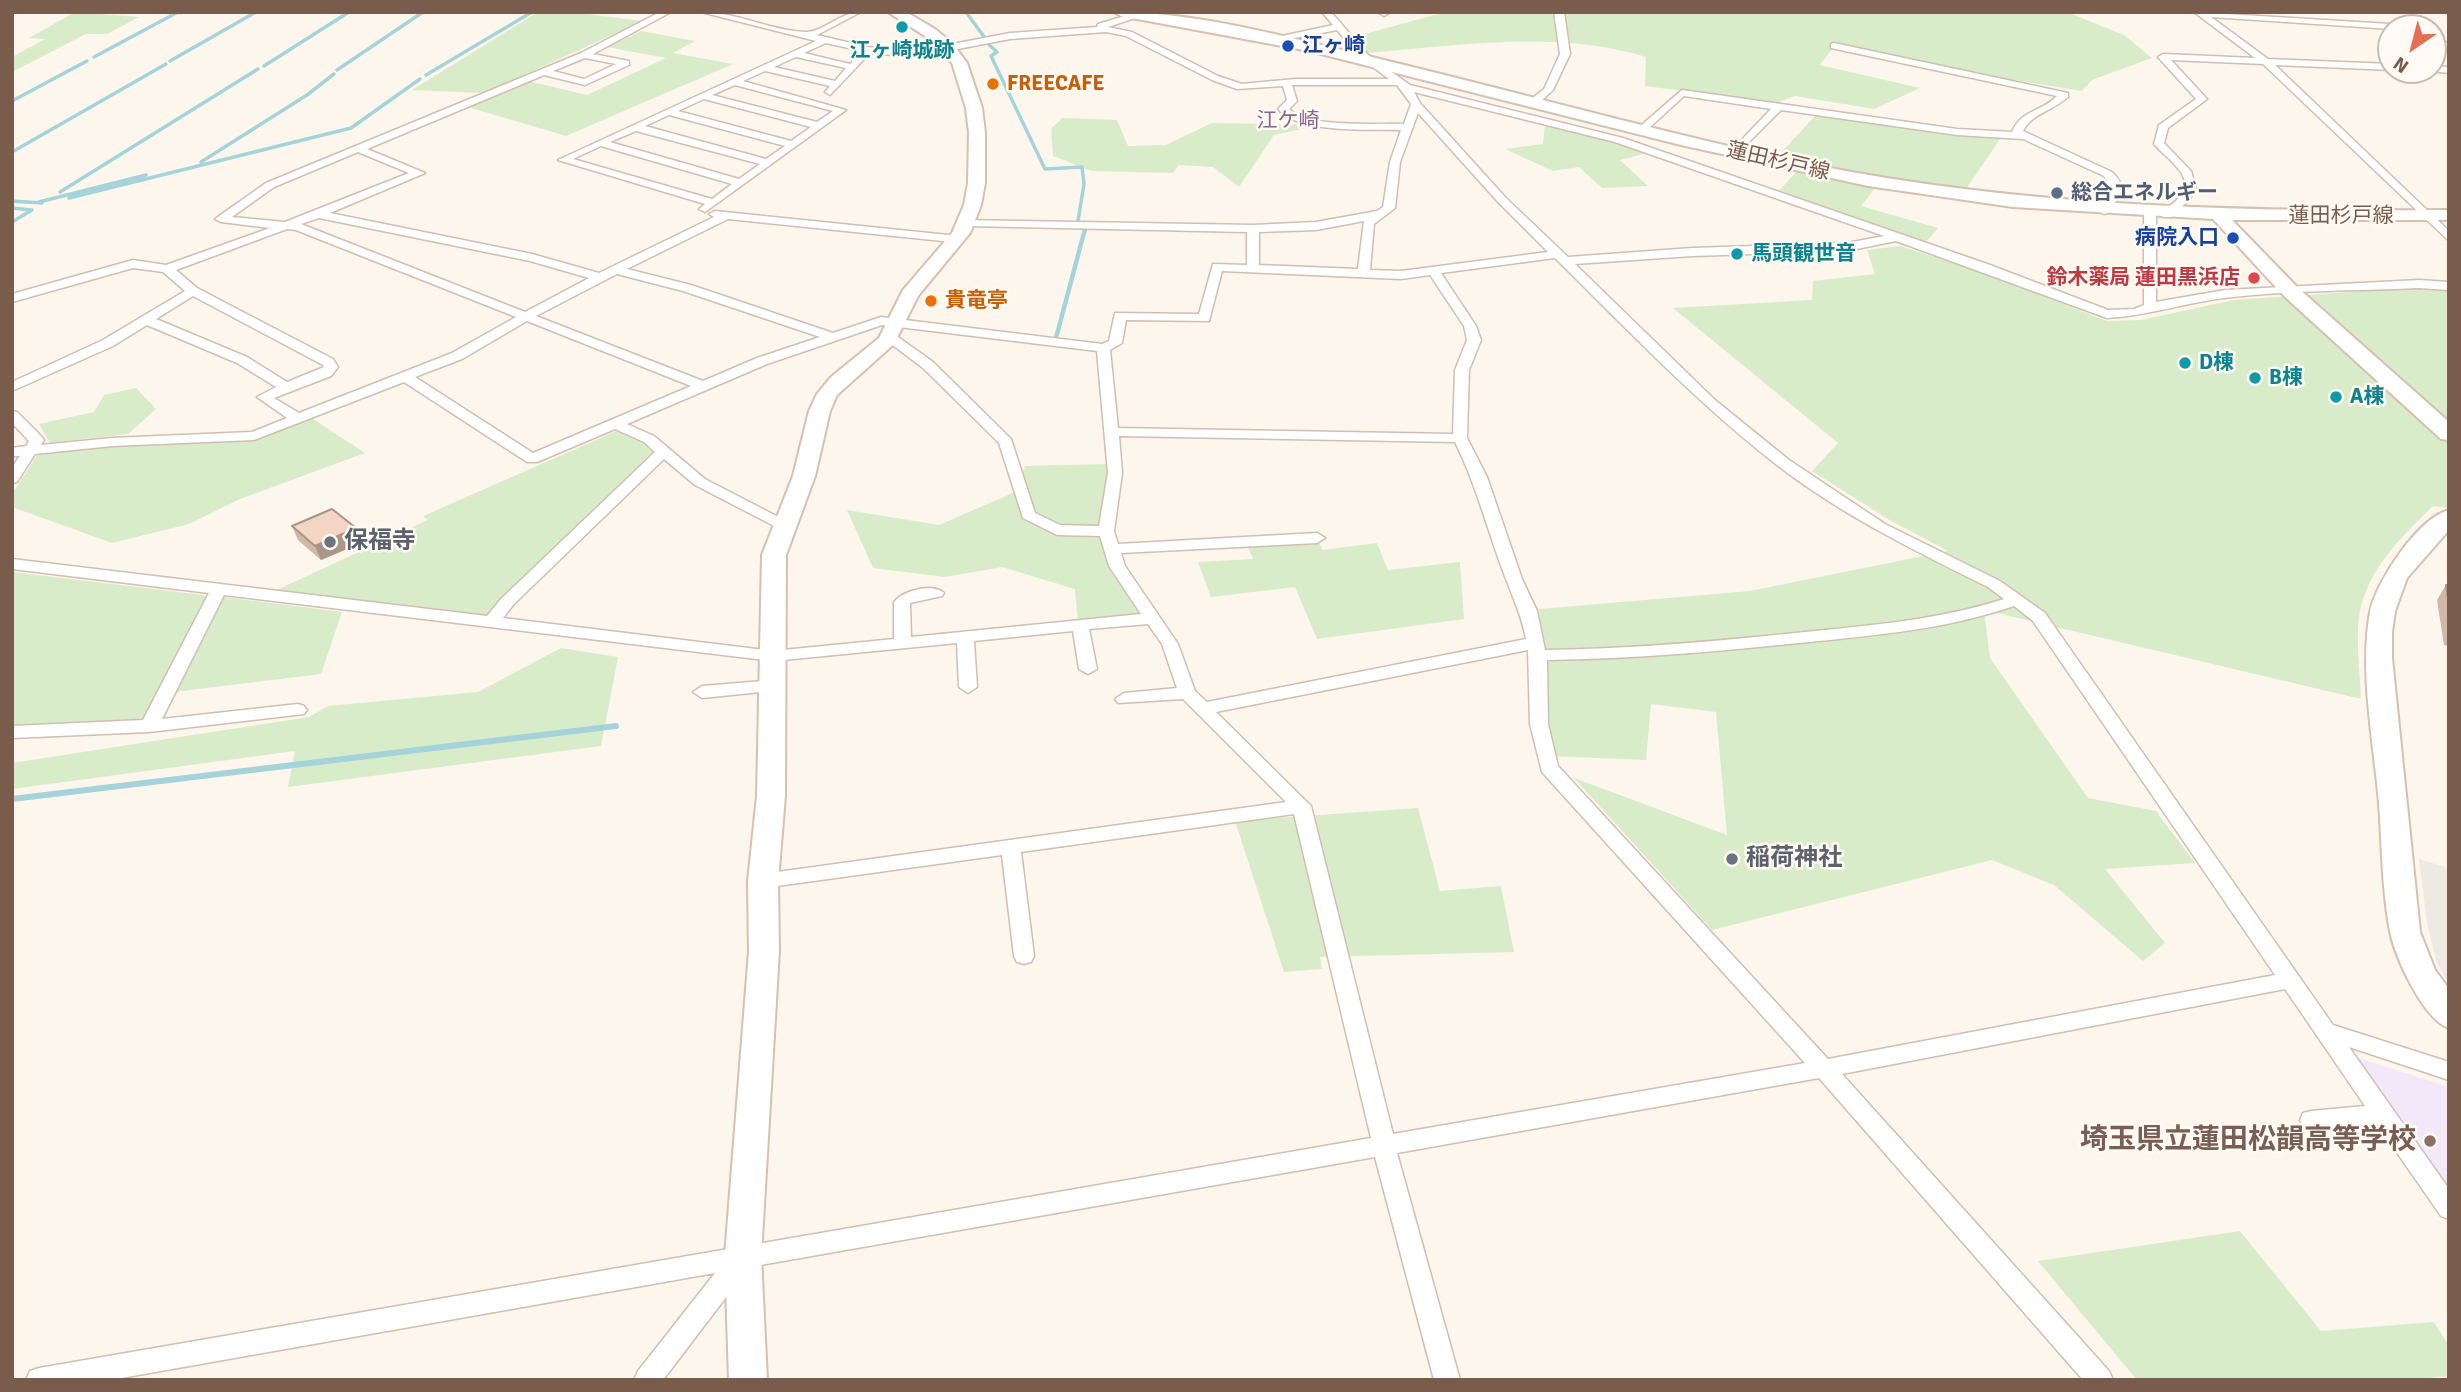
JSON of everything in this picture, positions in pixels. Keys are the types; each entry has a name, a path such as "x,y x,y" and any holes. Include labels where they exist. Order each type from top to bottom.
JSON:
{"street":[{"path":"667,12 584,55 270,185 221,219 289,225 703,386"},
{"path":"705,12 868,50 916,54 1010,36 1091,29 1144,13"},
{"path":"808,36 857,12"},
{"path":"748,1380 743,1256 764,951 763,881 771,796 775,692 774,555 783,525 802,482 817,418 828,393 871,358 892,330 905,301 926,271 963,231 974,196 979,137 971,88 950,49 936,36 895,12"},
{"name":"蓮田杉戸線","path":"1121,12 1144,13 1273,39 1736,152 1907,188 2104,211 2158,214 2449,215"},
{"path":"1326,12 1373,63 1402,85 1502,200 1710,403 1784,463 1880,527 1994,584 2039,617 2449,1209"},
{"path":"1533,103 1548,90 1565,54 1559,12"},
{"path":"2199,13 2377,25"},
{"path":"2199,13 2265,61 2423,216 2449,238"},
{"path":"1273,39 1339,27"},
{"path":"1091,29 1129,34 1214,78 1241,87 1287,84 1402,85 1619,140 1893,238 1986,268 2108,314 2136,313 2150,307 2225,294 2418,284 2449,286"},
{"path":"714,203 563,160 825,40"},
{"path":"1834,46 2064,95 2054,104 2023,120 2017,132 2021,136"},
{"path":"820,103 868,50"},
{"path":"795,54 853,67"},
{"path":"544,72 585,82 626,63 584,55"},
{"path":"2150,307 2158,214 2187,196 2192,183 2189,173 2159,144 2159,134 2163,128 2202,99 2163,57 2377,66"},
{"path":"765,68 837,84"},
{"path":"734,82 841,110 703,210 724,217 963,231 1253,229 1316,226 1380,214"},
{"path":"1945,82 2054,104"},
{"path":"1287,84 1292,101 1283,109 1289,117 1309,122 1406,127"},
{"path":"1642,129 1682,93 1964,132 2021,136 2108,174 2116,182 2117,188 2104,211"},
{"path":"703,96 819,126"},
{"path":"1364,274 1368,223 1389,208 1395,162 1416,104"},
{"path":"1736,152 1779,106"},
{"path":"668,112 794,145"},
{"path":"635,127 768,163"},
{"path":"601,143 741,183"},
{"path":"12,298 133,264 167,269 318,214 419,173 359,149"},
{"path":"318,214 532,258 600,278"},
{"path":"2219,216 2291,292 2449,434"},
{"path":"12,452 112,442 254,436 457,356 600,278 724,217"},
{"path":"1253,229 1253,269"},
{"path":"892,330 1103,348 1115,343 1120,316 1205,318 1217,267 1364,274 1435,273 1563,258 1847,247 1893,238"},
{"path":"167,269 193,291 328,362 331,367 326,373 264,397 296,418"},
{"path":"617,270 687,288 833,338"},
{"path":"1435,273 1470,326 1474,340 1462,370 1460,438 1480,477 1514,579 1529,611 1537,649 1539,724 1549,768 1778,1016 1821,1069 1986,1248 2099,1380"},
{"path":"12,387 108,343 193,291"},
{"path":"147,320 242,360 286,387"},
{"path":"406,377 532,459 703,386 881,321 1006,442 1028,515 1057,530 1105,531"},
{"path":"1103,348 1109,432 1115,472 1105,531 1117,566 1170,644 1187,692 1200,709 1302,806 1384,1146 1447,1380"},
{"path":"12,415 37,440 12,479"},
{"path":"616,424 649,439 699,482 783,525"},
{"path":"1109,432 1460,438"},
{"path":"491,623 507,602 663,452"},
{"path":"2449,517 2406,557 2395,575 2379,624 2379,658 2405,932 2421,974 2449,1015"},
{"path":"1112,549 1317,538"},
{"path":"12,565 773,656 965,639 1153,618"},
{"path":"149,726 218,590"},
{"path":"904,645 902,602 907,597 936,593"},
{"path":"1200,709 1537,649 1692,650 1920,626 1976,615 2017,600"},
{"path":"1080,626 1088,669"},
{"path":"965,639 968,687"},
{"path":"702,692 775,692"},
{"path":"1124,699 1187,692"},
{"path":"12,732 149,726 298,710"},
{"path":"763,881 1302,806"},
{"path":"1011,848 1024,956"},
{"path":"39,1380 293,1338 743,1256 1821,1069 2289,981"},
{"path":"2326,1031 2449,1071"},
{"path":"2311,1120 2383,1114"},
{"path":"647,1380 743,1256"}],"shaded area":[{"path":"2419,859 2449,868 2449,984 2437,963 2427,923"},
{"name":"埼玉県立蓮田松韻高等学校","path":"2352,1056 2449,1087 2449,1195"}],"green space":[{"path":"75,12 139,17 107,34 86,34 12,72 12,57 45,39 29,38"},
{"path":"538,12 571,12 643,21 484,93 412,90"},
{"path":"1445,12 2067,12 2124,35 2152,58 2092,80 2082,91 1977,74 1835,45 1820,65 1920,88 1874,109 1795,96 1776,103 1645,86 1646,57 1577,44 1506,42 1365,53 1354,37"},
{"path":"641,31 695,41 673,53 733,64 566,136 468,107 528,81 587,95 666,58 607,47"},
{"path":"1817,114 2002,136 1964,192 1891,182 1776,158"},
{"path":"1062,118 1117,120 1128,146 1166,145 1212,123 1321,125 1274,135 1239,187 1213,167 1179,165 1173,173 1092,171 1053,156 1051,129"},
{"path":"1545,124 1595,135 1647,153 1620,160 1648,186 1602,188 1579,167 1553,171 1505,149 1543,144"},
{"path":"1797,171 1876,187 1861,206 1938,228 1924,244 1778,192"},
{"path":"1900,246 1981,272 2107,321 2141,320 2234,300 2449,285 2449,508 2433,506 2420,519 2395,545 2374,575 2366,592 2360,609 2358,628 2361,699 1984,610 1990,658 2088,798 2156,811 2195,863 2105,869 2165,943 2143,961 2054,885 1992,860 1712,930 1574,778 1727,835 1716,712 1651,704 1646,760 1550,756 1539,609 1750,591 1948,551 1891,521 1812,471 1838,443 1673,308 1812,300 1813,281 1875,274 1867,250"},
{"path":"136,388 156,409 128,434 50,443 39,424 94,412 104,395"},
{"path":"310,417 365,453 240,499 189,524 112,543 12,507 12,494 38,454 150,443 249,441"},
{"path":"619,430 659,452 485,618 268,594 428,520 423,516"},
{"path":"1108,464 1100,526 1108,567 1142,615 1078,623 1075,589 1002,567 945,577 873,568 847,510 939,525 1015,492 1025,466"},
{"path":"1316,538 1323,550 1377,543 1388,570 1460,562 1464,619 1317,639 1295,587 1211,597 1198,562 1253,559 1246,543"},
{"path":"12,572 204,595 207,598 149,716 139,722 12,726"},
{"path":"223,597 342,612 321,674 174,692 217,600"},
{"path":"561,648 618,657 601,746 288,787 295,751 12,789 12,763 309,717 328,706 478,692"},
{"path":"1418,808 1440,891 1501,886 1514,952 1320,957 1322,969 1284,972 1235,821"},
{"path":"2240,1231 2321,1331 2434,1322 2449,1346 2449,1376 2408,1380 2137,1380 2038,1261"}],"building":[{"path":"332,509 356,528 315,546 292,526"}],"waterway":[{"path":"94,57 178,12"},
{"path":"170,61 256,12"},
{"path":"264,66 349,12"},
{"path":"337,70 423,12"},
{"path":"426,75 532,12"},
{"path":"966,12 985,38"},
{"path":"985,41 997,52 991,56 1045,169 1082,167 1084,184 1078,221"},
{"path":"12,101 87,61"},
{"path":"12,152 166,64"},
{"path":"60,192 258,69"},
{"path":"201,162 307,95 334,74"},
{"path":"69,198 351,128 420,79"},
{"path":"39,202 146,175"},
{"path":"12,201 42,203"},
{"path":"12,208 31,210"},
{"path":"12,222 32,210"},
{"path":"1056,338 1085,229"},
{"path":"12,799 616,726"}],"place":[{"name":"江ヶ崎城跡","path":"902,27"},
{"name":"江ヶ崎","path":"1288,46"},
{"name":"FREECAFE","path":"993,84"},
{"name":"総合エネルギー","path":"2057,193"},
{"name":"病院入口","path":"2233,238"},
{"name":"馬頭観世音","path":"1737,254"},
{"name":"鈴木薬局 蓮田黒浜店","path":"2254,278"},
{"name":"貴竜亭","path":"931,301"},
{"name":"D棟","path":"2185,363"},
{"name":"B棟","path":"2255,378"},
{"name":"A棟","path":"2336,397"},
{"name":"保福寺","path":"330,542"},
{"name":"稲荷神社","path":"1732,859"},
{"name":"埼玉県立蓮田松韻高等学校","path":"2430,1141"}],"district":[{"name":"江ケ崎","path":"1288,121"}]}
